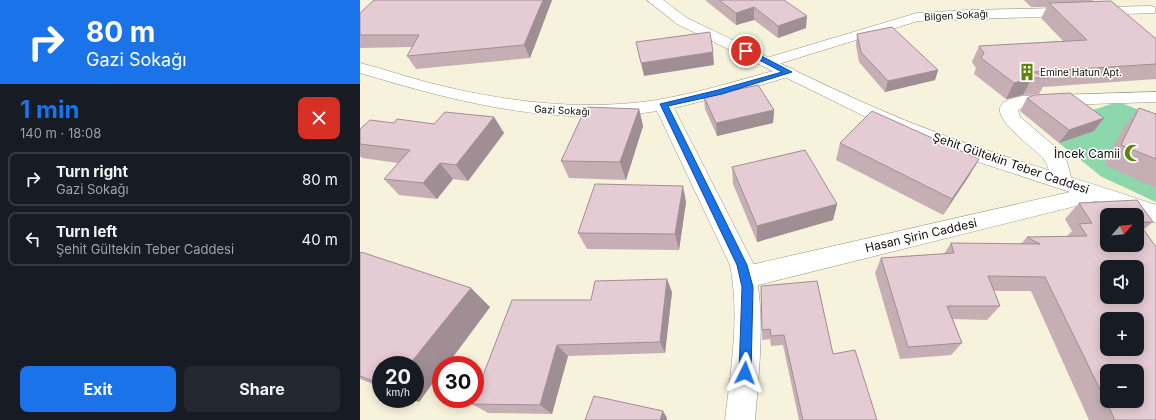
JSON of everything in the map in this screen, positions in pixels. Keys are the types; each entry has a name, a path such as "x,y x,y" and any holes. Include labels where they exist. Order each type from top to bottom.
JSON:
{"street":[{"name":"Şehit Gültekin Teber Caddesi","path":"654,0 682,21 870,112 967,151 1097,192 1156,214"},
{"name":"Bilgen Sokağı","path":"769,62 917,17 1148,8"},
{"name":"Gazi Sokağı","path":"360,68 463,98 550,111 595,111 663,104 720,92 788,72"},
{"path":"1062,181 1062,172 1058,163 1050,153 1013,121 1009,115 1009,107 1023,101 1156,98"},
{"path":"663,104 732,243 746,277 746,352 740,420"},
{"name":"Hasan Şirin Caddesi","path":"746,277 1044,207 1097,192"}],"green space":[{"path":"1114,103 1124,104 1156,117 1156,202 1102,177 1059,143 1093,131 1075,116"}],"building":[{"path":"374,0 543,0 524,45 407,56 419,35 360,35 360,13"},
{"path":"719,0 784,0 807,16 778,26 754,7 736,13"},
{"path":"1111,1 1156,38 1156,64 1033,72 1049,78 1032,78 1014,83 981,58 984,53 979,46 1087,40 1049,3"},
{"path":"892,27 938,70 888,81 861,52 857,34"},
{"path":"710,32 713,52 641,63 636,42"},
{"path":"758,85 774,110 716,123 704,97"},
{"path":"1070,93 1104,118 1069,130 1027,98 1034,95"},
{"path":"586,107 639,109 620,162 561,161"},
{"path":"1139,108 1156,114 1156,159 1121,145"},
{"path":"872,111 979,159 952,199 840,143"},
{"path":"445,112 494,117 456,165 440,163 423,183 384,179 410,150 360,144 360,129 370,120 394,123 397,119 434,124"},
{"path":"805,150 837,204 757,226 732,167"},
{"path":"595,184 683,186 675,234 578,233"},
{"path":"1137,200 1143,208 1100,208 1100,252 1144,252 1144,230 1156,247 1156,420 1115,420 1109,408 1144,408 1144,364 1100,364 1100,389 1045,277 988,276 1000,306 947,306 962,343 908,347 881,258 954,253 951,243 1040,244 1027,237 1087,236 1079,224 1092,223 1079,203"},
{"path":"1144,210 1153,222 1144,222"},
{"path":"361,252 471,288 416,356 372,356 372,381 360,376"},
{"path":"667,279 660,342 557,345 540,405 484,404 484,373 512,300 591,300 595,281"},
{"path":"817,281 833,354 855,350 877,420 803,420 784,335 771,336 770,329 762,330 761,286"},
{"path":"594,396 663,411 660,420 585,420"}],"place":[{"name":"Emine Hatun Apt.","path":"1027,72"},
{"name":"İncek Camii","path":"1133,153"}],"route":[{"path":"745,373 747,315 746,277 732,243 663,104 720,92 788,72 746,51"}]}
